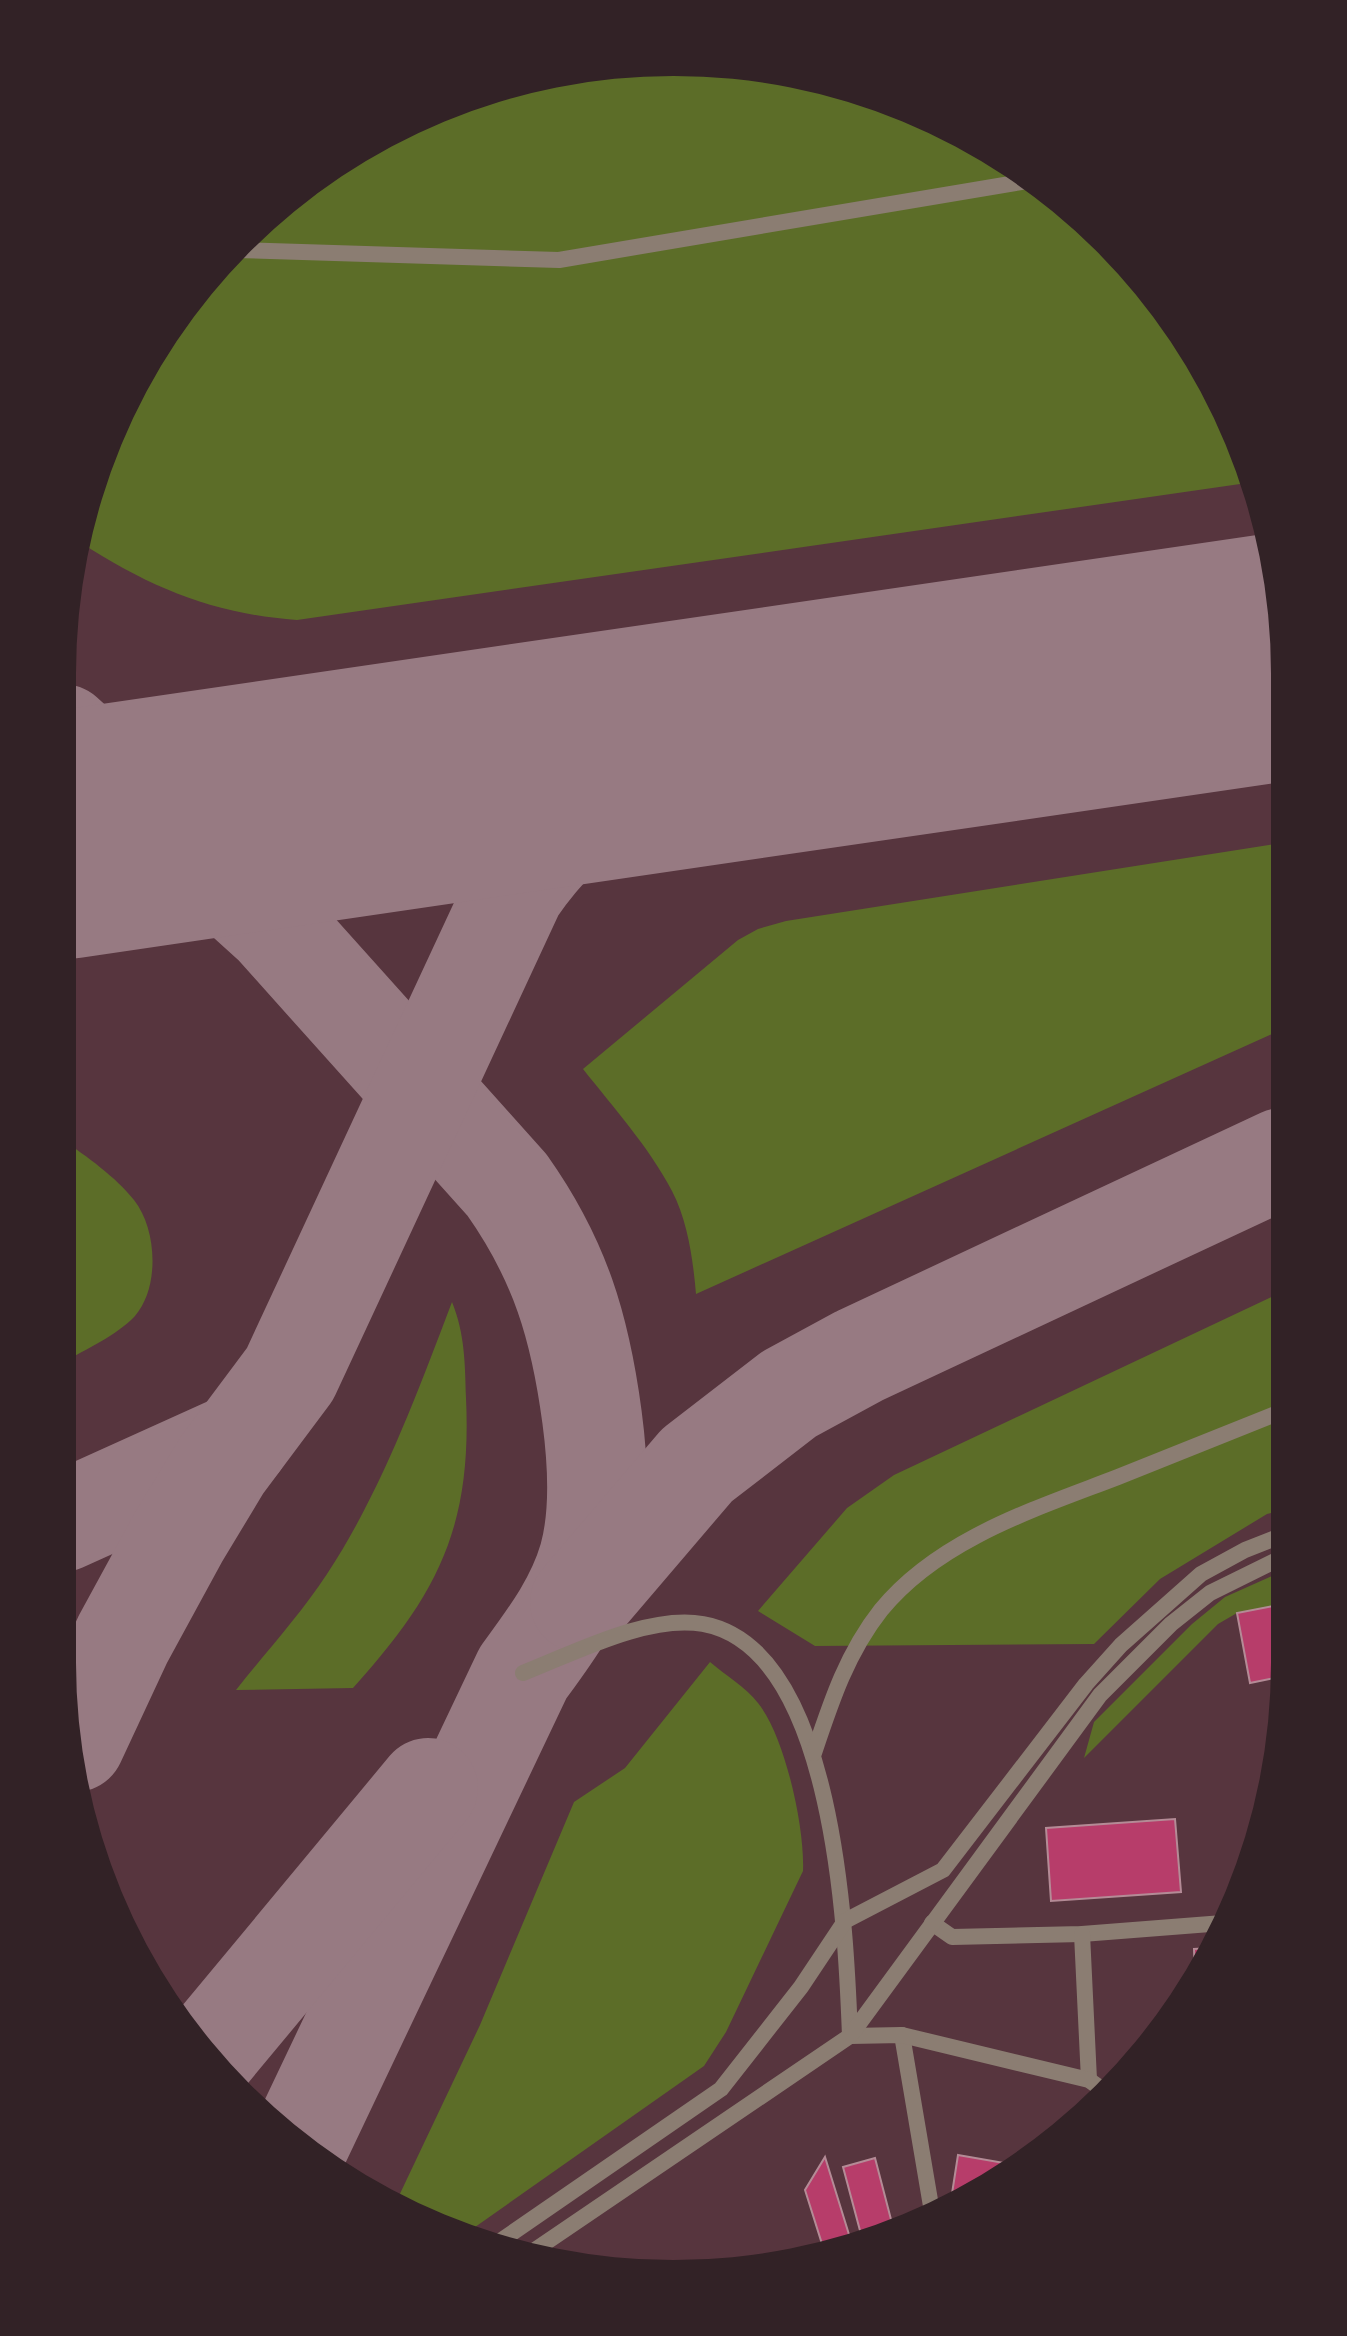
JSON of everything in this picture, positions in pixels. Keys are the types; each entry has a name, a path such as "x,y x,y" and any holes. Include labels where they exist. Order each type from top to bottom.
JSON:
{"lane":[{"path":"252,250 559,260 1014,183"},
{"path":"814,1753 840,1675 855,1648 883,1608 929,1567 985,1531 1271,1416"},
{"path":"507,2236 721,2089 801,1987 845,1921 943,1870 1086,1684 1179,1591 1223,1561 1271,1540"},
{"path":"542,2245 850,2036 1067,1735 1135,1658 1210,1593 1271,1563"},
{"path":"523,1673 660,1624 702,1624 737,1634 774,1674 797,1712 814,1753 845,1921 850,2036"},
{"path":"932,1923 952,1937 1082,1934 1210,1924"},
{"path":"850,2036 902,2035 1096,2085 1082,1934"},
{"path":"902,2035 930,2202"}],"green space":[{"path":"634,77 713,77 790,87 828,96 902,121 972,156 1005,177 1067,224 1096,251 1148,310 1191,375 1209,409 1240,484 297,620 211,605 158,586 89,548 108,481 138,409 156,375 199,310 251,251 280,224 310,199 375,156 445,121 519,96 557,87"},
{"path":"1271,845 1271,1035 696,1294 686,1228 672,1191 642,1143 583,1069 738,940 758,929 786,921"},
{"path":"76,1149 127,1191 142,1212 151,1242 152,1274 143,1304 135,1316 110,1336 76,1355"},
{"path":"1271,1297 1271,1513 1160,1579 1094,1644 815,1646 758,1611 847,1508 894,1475"},
{"path":"452,1302 464,1349 466,1444 463,1485 444,1556 428,1589 383,1654 353,1688 236,1690 306,1604 346,1543 397,1442"},
{"path":"1271,1576 1271,1606 1237,1613 1218,1624 1084,1758 1094,1722 1192,1624 1225,1597"},
{"path":"710,1662 758,1703 777,1737 797,1808 803,1871 726,2032 704,2066 476,2226 445,2215 400,2193 480,2025 574,1802 625,1768"}],"building":[{"path":"1271,1606 1271,1679 1250,1683 1237,1613"},
{"path":"1175,1819 1181,1892 1051,1901 1046,1828"},
{"path":"958,2155 1000,2162 972,2180 953,2190"},
{"path":"825,2157 849,2233 821,2242 805,2190"},
{"path":"875,2158 891,2219 860,2230 843,2167"}],"taxiway":[{"path":"80,1731 123,1639 178,1538 222,1465 290,1374 515,890 563,833 619,788 683,756 754,734"},
{"path":"76,746 274,925 507,1185 541,1240 565,1295 587,1384 597,1487 593,1540 584,1573 561,1618 523,1673 305,2132"},
{"path":"76,842 137,849 211,878"},
{"path":"580,1602 697,1465 789,1394 859,1356 1271,1163"},
{"path":"76,1516 239,1442"},
{"path":"215,2045 428,1788"}],"runway":[{"path":"76,833 1271,658"}]}
